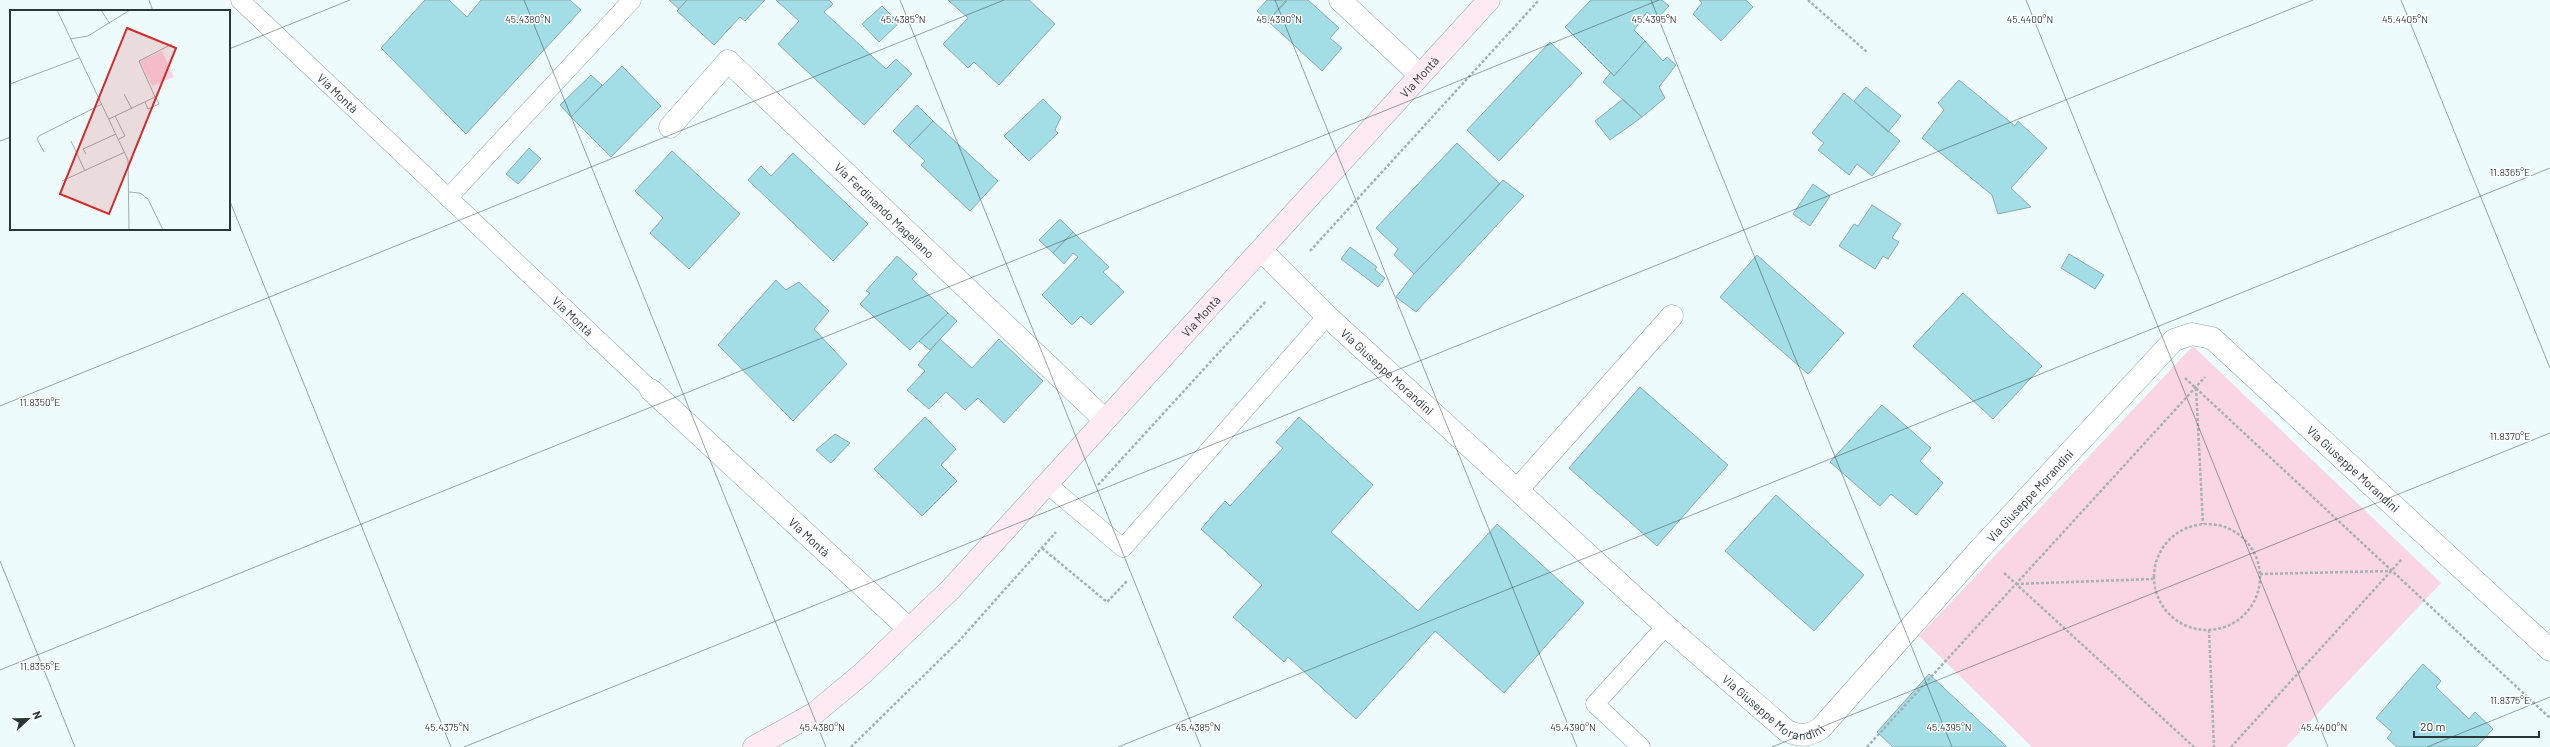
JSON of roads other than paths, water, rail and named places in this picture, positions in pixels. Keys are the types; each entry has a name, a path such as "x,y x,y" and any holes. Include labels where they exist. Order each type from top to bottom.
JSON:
{"main road":[{"name":"Via Montà","path":"754,747 815,713 909,629 951,589 1262,251 1489,0"}],"street":[{"path":"1340,0 1420,75"},
{"name":"Via Ferdinando Magellano","path":"670,127 728,61 1105,420"},
{"name":"Via Giuseppe Morandini","path":"1262,251 1327,316 1518,489 1666,626 1787,731 1797,735 1804,741 1821,728 1979,550 2174,340 2192,334 2212,338 2550,650"},
{"path":"1518,489 1672,316"},
{"name":"Via Montà","path":"651,390 909,629"}],"lane":[{"name":"Via Montà","path":"240,0 651,390"},
{"path":"448,198 632,0"},
{"path":"1047,484 1123,548 1327,316"},
{"path":"1641,747 1595,704 1666,626"}]}
